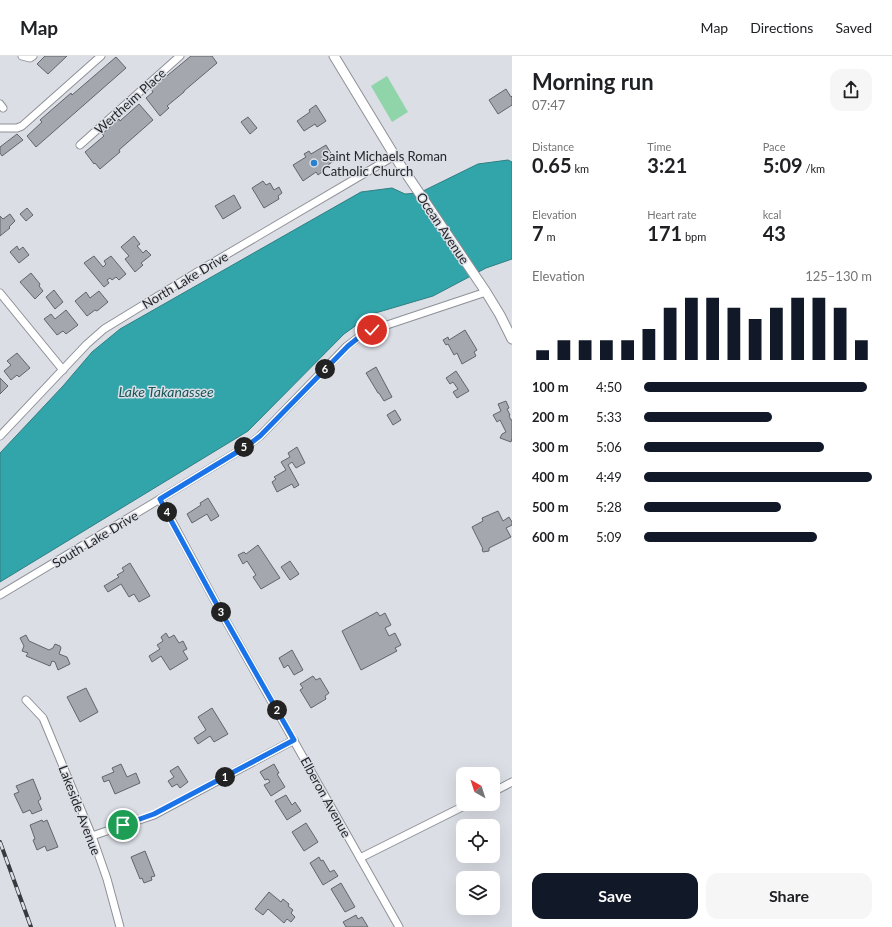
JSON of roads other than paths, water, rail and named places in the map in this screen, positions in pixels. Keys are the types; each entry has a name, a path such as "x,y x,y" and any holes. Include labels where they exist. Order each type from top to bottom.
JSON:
{"street":[{"path":"22,56 30,58 33,56"},
{"path":"0,128 17,128 22,126 101,56"},
{"name":"Wertheim Place","path":"80,145 180,56"},
{"name":"Ocean Avenue","path":"334,56 394,156 486,292 512,339"},
{"name":"North Lake Drive","path":"0,436 96,336 124,316 394,156"},
{"name":"South Lake Drive","path":"0,595 247,446 260,436 348,346 363,334 382,326 486,292"},
{"path":"0,293 63,370"},
{"name":"Elberon Avenue","path":"160,499 216,603 399,927"},
{"name":"Lakeside Avenue","path":"26,700 43,718 92,836 107,879 120,927"},
{"path":"92,836 154,814 294,740"},
{"path":"500,788 512,782"},
{"path":"360,858 456,810"}],"water":[{"name":"Lake Takanassee","path":"508,160 512,162 512,259 486,268 433,296 372,314 344,334 248,431 0,582 0,453 63,386 92,352 120,329 361,192 392,188 405,194 419,193 478,164"}],"railway":[{"path":"0,842 31,927"}],"place":[{"name":"Saint Michaels Roman Catholic Church","path":"314,163"}]}
